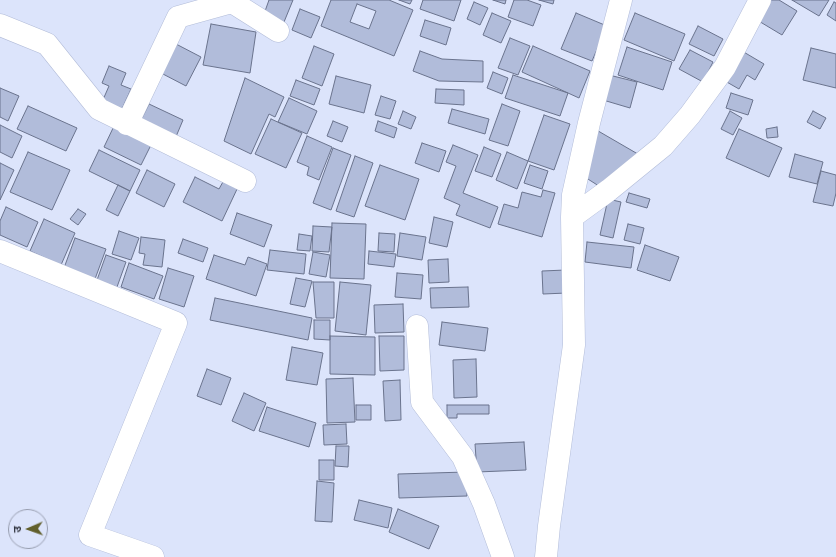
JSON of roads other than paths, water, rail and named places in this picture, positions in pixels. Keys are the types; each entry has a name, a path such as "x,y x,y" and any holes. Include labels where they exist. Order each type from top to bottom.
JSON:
{"street":[{"path":"546,557 574,345 573,196 589,123 621,0"},
{"path":"572,217 610,190 663,146 690,115 724,67 760,0"},
{"path":"127,124 178,17 232,2 278,31"},
{"path":"0,25 47,44 99,109 245,182"},
{"path":"0,251 176,323 90,534 153,557"},
{"path":"417,326 422,402 463,457 484,504 503,557"}]}
